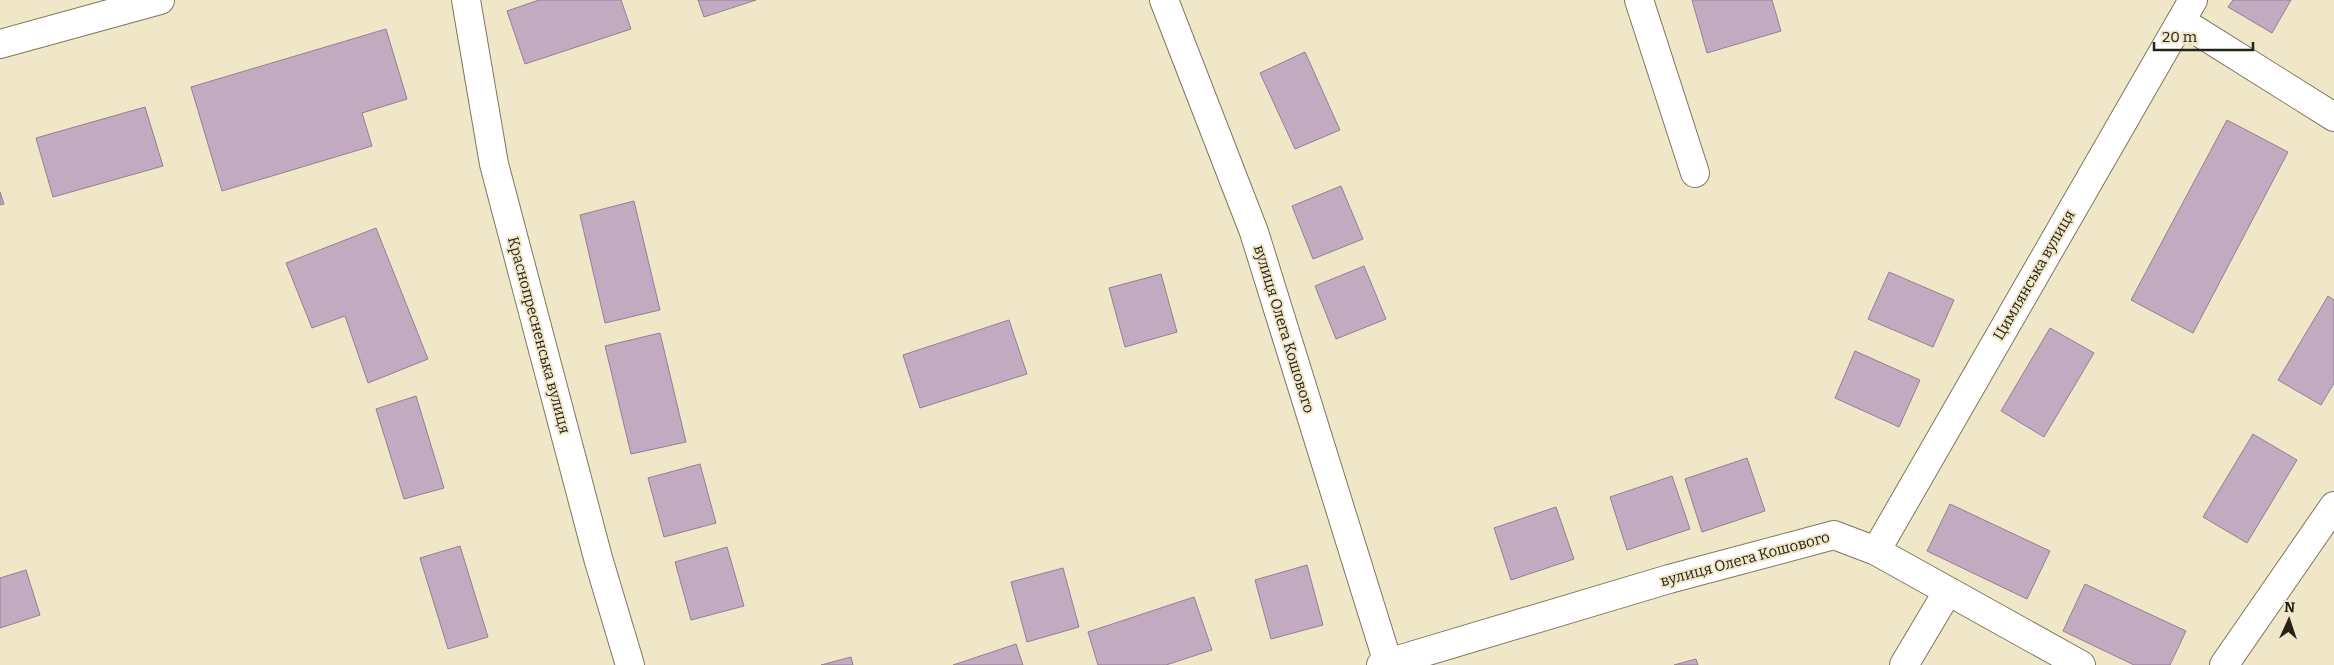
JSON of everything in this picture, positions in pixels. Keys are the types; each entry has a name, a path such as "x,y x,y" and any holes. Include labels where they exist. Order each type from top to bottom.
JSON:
{"street":[{"path":"0,44 160,0"},
{"name":"Краснопресненська вулиця","path":"466,0 494,164 598,558 630,665"},
{"name":"вулиця Олега Кошового","path":"1164,0 1254,232 1385,664 1669,579 1834,534 1876,550 2081,665"},
{"path":"1639,0 1695,173"},
{"path":"2187,10 2334,117"},
{"name":"Цимлянська вулиця","path":"1876,550 2187,10"},
{"path":"2224,665 2334,506"},
{"path":"1904,665 1948,591"}],"building":[{"path":"539,0 621,0 631,29 525,64 507,11"},
{"path":"698,0 756,0 704,17"},
{"path":"1692,0 1772,0 1781,31 1707,53"},
{"path":"2233,0 2291,0 2272,33 2228,7"},
{"path":"386,29 407,99 362,113 372,146 222,191 191,87"},
{"path":"1305,52 1340,130 1295,149 1260,73"},
{"path":"145,107 163,166 53,197 36,138"},
{"path":"2227,120 2288,152 2193,333 2131,300"},
{"path":"1341,186 1363,239 1313,259 1292,206"},
{"path":"0,192 4,204 0,205"},
{"path":"634,201 660,310 605,323 580,215"},
{"path":"376,228 428,359 368,383 345,316 312,328 286,263"},
{"path":"1364,266 1386,319 1336,339 1315,286"},
{"path":"1889,272 1954,300 1933,347 1868,319"},
{"path":"1161,274 1177,332 1125,347 1109,288"},
{"path":"2328,296 2334,300 2334,383 2321,405 2278,380"},
{"path":"1009,320 1027,374 920,408 903,355"},
{"path":"2050,328 2094,353 2044,437 2001,411"},
{"path":"660,333 686,442 631,454 605,346"},
{"path":"1855,351 1920,380 1899,427 1835,398"},
{"path":"416,396 444,488 404,499 376,409"},
{"path":"2253,434 2297,460 2247,543 2203,517"},
{"path":"1747,458 1765,511 1702,532 1685,479"},
{"path":"700,464 716,523 664,537 648,478"},
{"path":"1672,476 1690,529 1627,550 1610,497"},
{"path":"1950,504 2050,551 2027,599 1927,551"},
{"path":"1556,507 1574,559 1511,580 1494,528"},
{"path":"460,546 488,637 448,649 420,558"},
{"path":"727,547 744,606 691,620 675,562"},
{"path":"1307,565 1323,625 1271,639 1255,580"},
{"path":"1063,568 1079,627 1027,642 1011,582"},
{"path":"26,570 40,615 0,628 0,578"},
{"path":"2085,584 2186,631 2170,665 2134,665 2063,631"},
{"path":"1194,597 1212,650 1166,665 1098,665 1088,632"},
{"path":"1016,644 1023,665 953,665"},
{"path":"851,657 853,665 821,665"},
{"path":"1696,659 1698,665 1674,665"}]}
